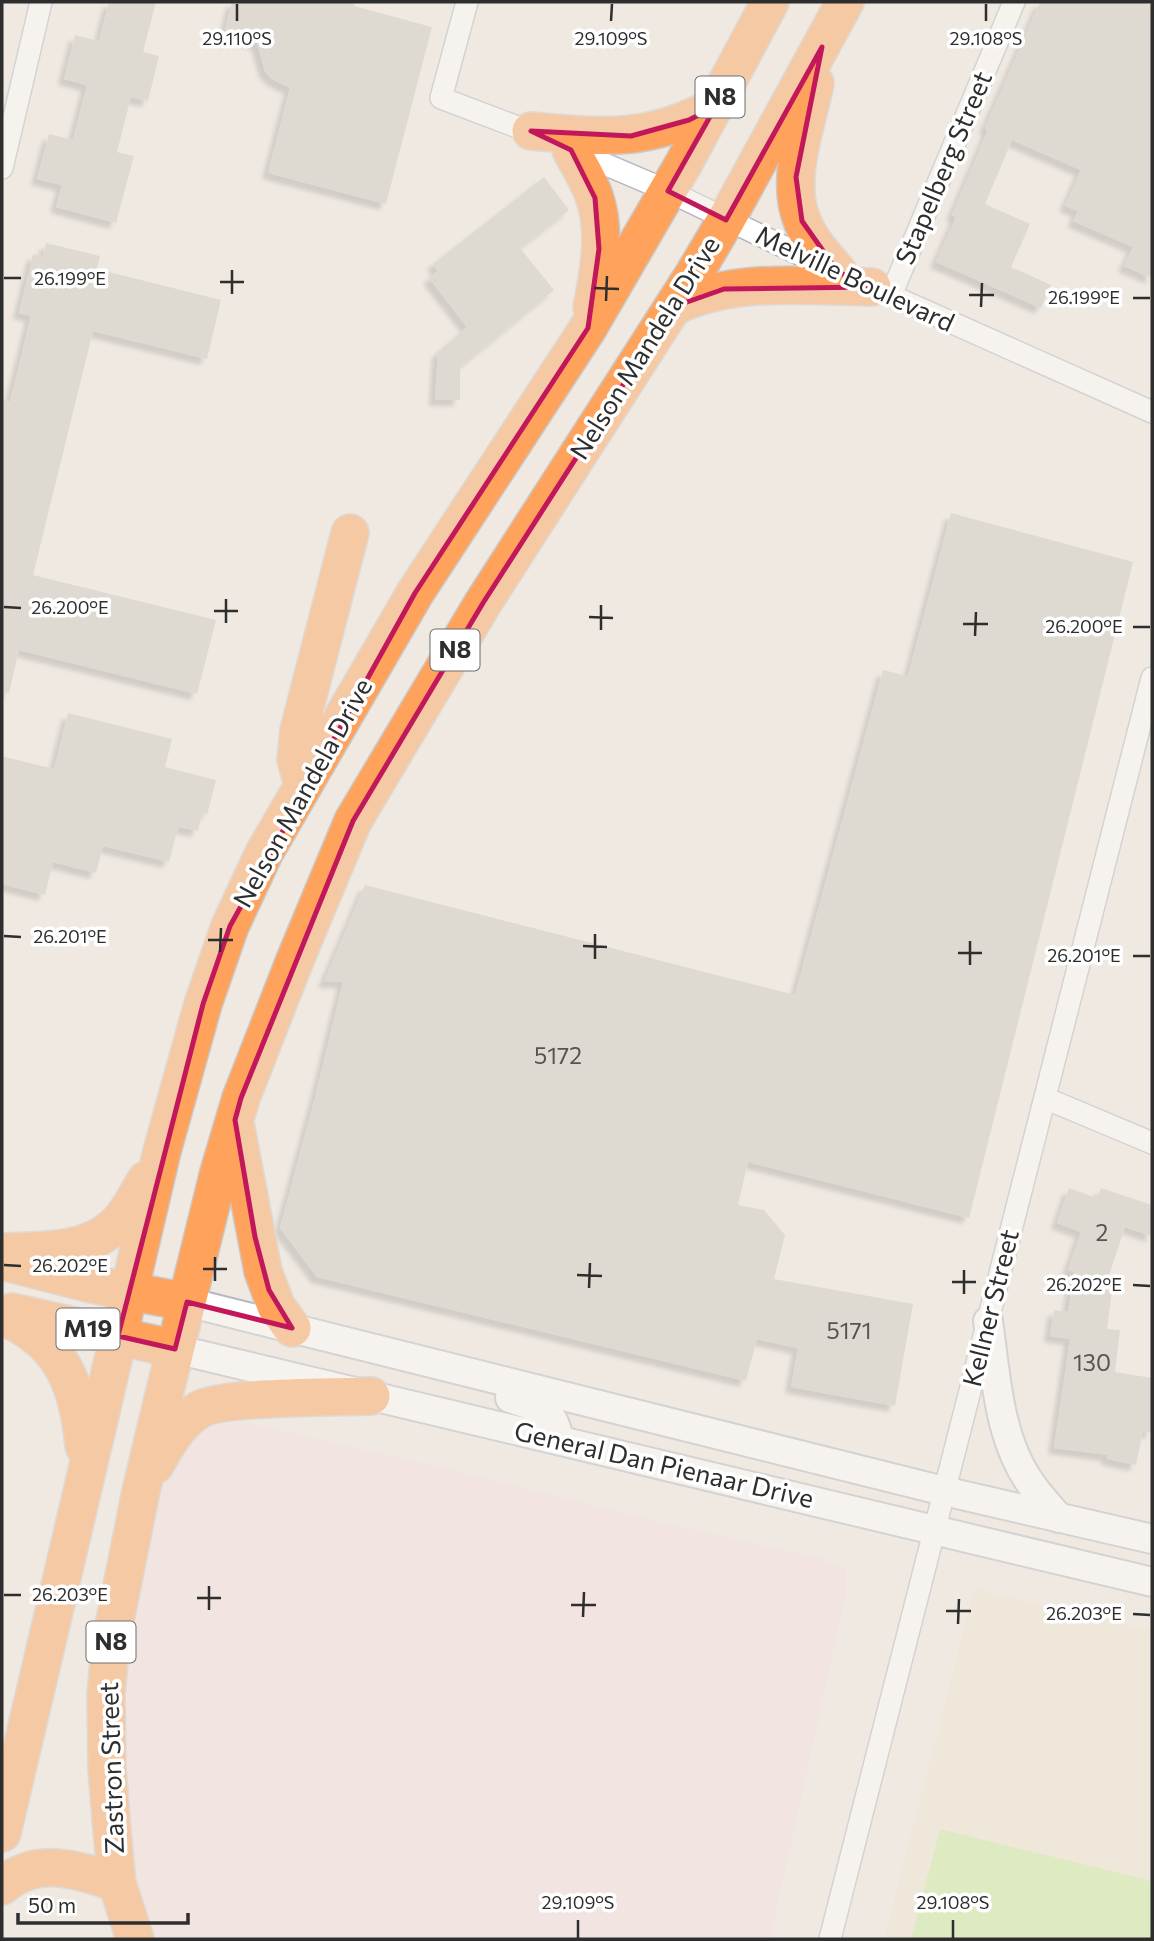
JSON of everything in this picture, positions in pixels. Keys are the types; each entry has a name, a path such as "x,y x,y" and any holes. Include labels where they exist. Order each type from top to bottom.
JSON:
{"highway":[{"name":"Nelson Mandela Drive","path":"2,1833 162,1151 202,1004 230,926 264,853 415,593 588,328 716,106 770,2"},
{"name":"Nelson Mandela Drive","path":"175,1349 219,1172 241,1097 353,821 483,603 726,220 845,2"},
{"path":"822,47 800,150 796,177 797,198 802,221 811,239 838,272"},
{"path":"531,131 631,136 689,120 716,106"},
{"path":"571,150 595,198 601,221 597,285 588,328"},
{"path":"673,307 696,296 724,289 796,285 882,291"},
{"path":"303,786 296,760 299,730 350,533"},
{"path":"235,1120 263,1271 276,1306 292,1328"},
{"path":"2,1252 69,1248 89,1242 110,1229 121,1220 162,1151"},
{"name":"M19","path":"2,1261 187,1302"},
{"name":"M19","path":"2,1309 175,1349"},
{"path":"2,1316 37,1336 54,1354 69,1377 78,1401 86,1468"},
{"name":"Zastron Street","path":"135,1939 117,1883 107,1769 106,1694 111,1641 141,1491 175,1349"},
{"path":"141,1491 176,1432 200,1408 252,1401 371,1396"},
{"path":"2,1886 19,1873 38,1867 62,1867 117,1883"}],"street":[{"path":"2,168 41,2"},
{"name":"Melville Boulevard","path":"467,2 441,98 531,131 668,191 838,272 1152,412"},
{"name":"Stapelberg Street","path":"882,291 1014,2"},
{"name":"Kellner Street","path":"830,1939 1152,678"},
{"path":"1045,1098 1152,1143"},
{"name":"General Dan Pienaar Drive","path":"187,1302 944,1491 1152,1539"},
{"path":"988,1321 1000,1398 1011,1446 1031,1485 1059,1518"},
{"name":"General Dan Pienaar Drive","path":"175,1349 1152,1583"},
{"path":"414,1359 468,1383 545,1410 556,1421 559,1440"}],"highlighted area":[{"path":"822,47 796,177 802,221 838,272 872,287 724,289 673,307 483,603 353,821 241,1098 235,1120 255,1237 269,1290 292,1328 187,1302 175,1349 118,1336 203,1004 230,926 415,593 588,328 599,249 595,198 571,150 531,131 631,136 689,120 716,106 668,191 726,220"}],"shaded area":[{"path":"245,1422 820,1558 846,1569 846,1594 770,1939 150,1939 141,1908 125,1818 120,1701 135,1599 164,1482 178,1449 208,1425"},
{"path":"974,1588 1152,1631 1152,1939 884,1939"}],"green space":[{"path":"940,1829 1152,1881 1152,1939 911,1939"}],"building":[{"path":"109,2 156,2 143,52 159,56 148,101 131,97 117,152 134,156 116,223 56,207 62,185 37,179 49,134 73,140 87,85 64,79 75,35 99,41"},
{"path":"232,2 355,2 354,6 432,27 386,204 268,173 290,88 272,79 265,71 257,43 224,35"},
{"path":"1040,2 1144,2 1152,5 1152,278 1124,266 1133,247 1073,221 1078,211 1065,206 1081,170 1012,140 985,204 1030,224 1011,267 1051,285 1041,308 936,262 956,217 952,215 988,130 985,128"},
{"path":"544,177 569,210 520,248 554,290 460,367 460,400 435,400 438,352 467,327 429,278 438,271 433,264"},
{"path":"46,243 100,256 97,269 221,300 207,359 93,331 33,575 216,620 197,694 19,650 9,693 2,692 2,400 10,402 31,316 19,313 33,254 43,256"},
{"path":"951,513 1133,562 969,1218 748,1162 738,1205 764,1210 785,1235 774,1279 913,1304 895,1406 791,1387 798,1348 757,1339 746,1381 317,1277 280,1228 343,982 324,982 365,885 795,995 883,670 908,676"},
{"path":"68,713 172,739 165,767 216,780 207,815 202,813 198,831 178,827 169,862 103,846 96,873 53,862 45,895 2,884 2,756 54,769"},
{"path":"1069,1188 1097,1198 1101,1188 1152,1205 1152,1236 1125,1227 1104,1290 1112,1291 1107,1329 1120,1330 1115,1372 1152,1378 1152,1433 1143,1431 1136,1465 1107,1459 1108,1455 1054,1448 1070,1339 1050,1336 1054,1310 1068,1312 1074,1272 1068,1270 1081,1232 1057,1223"}]}
